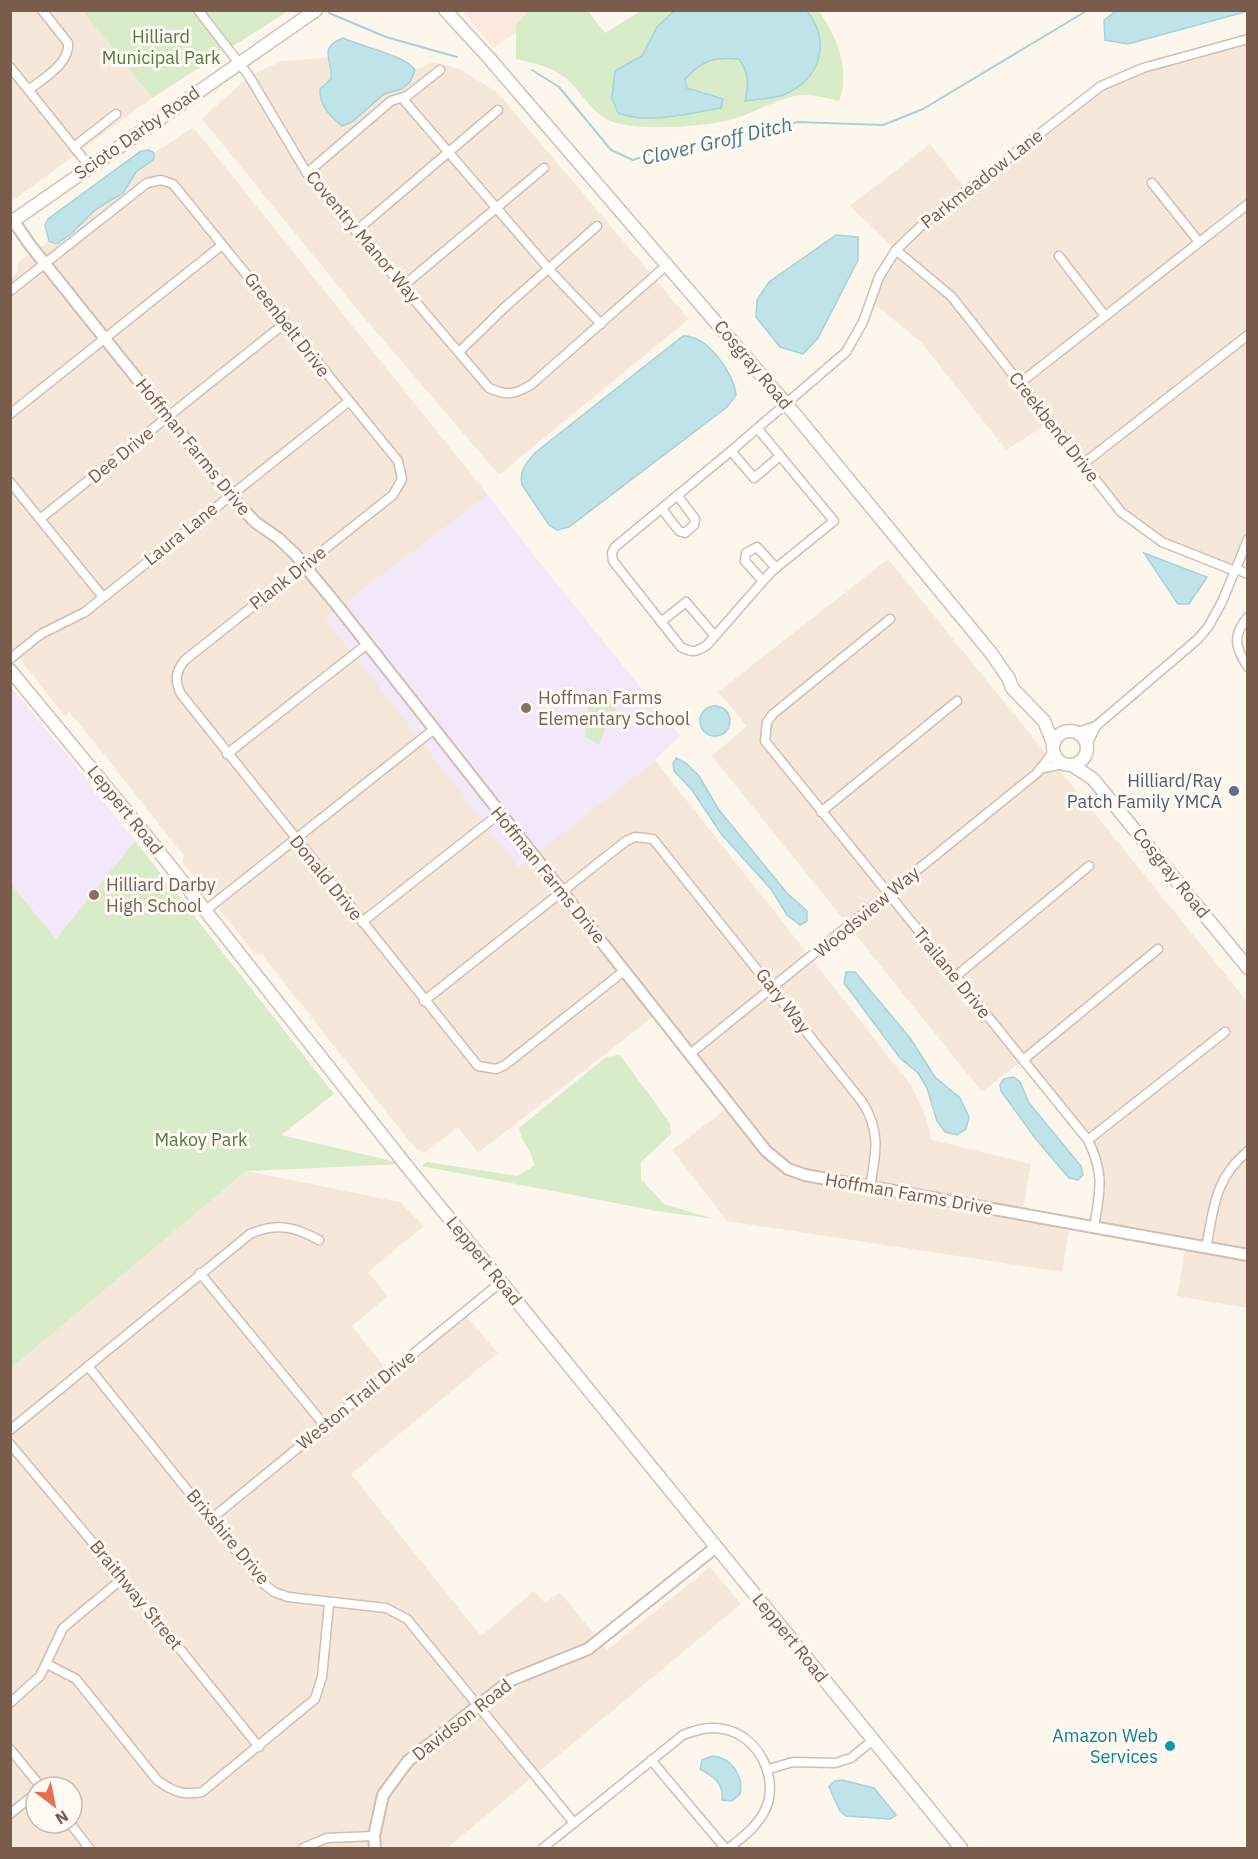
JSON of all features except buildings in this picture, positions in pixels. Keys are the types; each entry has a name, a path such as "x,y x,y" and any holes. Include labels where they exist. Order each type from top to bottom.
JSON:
{"main road":[{"name":"Scioto Darby Road","path":"291,27 306,10"},
{"name":"Scioto Darby Road","path":"11,221 316,10"},
{"name":"Cosgray Road","path":"445,10 668,264 786,403 1009,679 1017,684 1059,727 1073,731"},
{"name":"Cosgray Road","path":"457,10 489,58"},
{"name":"Leppert Road","path":"10,670 206,910 501,1282 961,1848"},
{"name":"Cosgray Road","path":"1009,679 1012,688 1044,721 1053,748"},
{"path":"1073,731 1087,750 1080,762 1067,765 1053,748 1060,733 1073,731"},
{"name":"Cosgray Road","path":"1087,750 1093,779"},
{"name":"Cosgray Road","path":"1067,765 1093,779 1248,968"}],"street":[{"path":"29,90 60,64 68,50 68,43 42,10"},
{"name":"Coventry Manor Way","path":"198,10 265,100 307,173 489,388 506,396 519,392 532,384 601,324"},
{"name":"Parkmeadow Lane","path":"661,622 613,561 612,554 615,547 758,429 846,351 863,322 879,277 896,250 921,226 1101,86 1143,68 1248,39"},
{"path":"10,67 90,167"},
{"path":"307,173 391,101 402,98 440,70"},
{"path":"402,98 549,269 601,324 668,264"},
{"path":"356,231 498,110"},
{"path":"75,146 116,114"},
{"path":"403,286 544,168"},
{"name":"Greenbelt Drive","path":"44,263 147,183 161,180 173,184 398,461 402,479"},
{"path":"1152,183 1199,242"},
{"path":"1020,383 1248,204"},
{"name":"Hoffman Farms Drive","path":"11,221 230,495 255,522 278,538 304,566 766,1151 788,1169 870,1187 1248,1255"},
{"path":"459,352 597,226"},
{"path":"10,414 222,245"},
{"name":"Creekbend Drive","path":"896,250 952,297 1121,512 1162,543 1248,574"},
{"path":"1059,256 1105,315"},
{"path":"10,291 44,263"},
{"name":"Dee Drive","path":"40,519 285,323"},
{"path":"1083,464 1248,335"},
{"name":"Laura Lane","path":"10,659 42,634 85,612 348,402"},
{"path":"714,635 686,602 661,622 681,647 689,652 700,650 714,635 763,581 776,568 834,521 758,429"},
{"path":"731,451 754,478 780,456"},
{"name":"Plank Drive","path":"176,679 178,668 185,660 393,495 402,479"},
{"path":"10,482 103,597"},
{"path":"662,509 679,531 685,533 694,525 695,519 678,496"},
{"path":"1073,731 1096,726 1198,639 1215,615 1248,539"},
{"path":"763,581 745,561 746,553 757,547 776,568"},
{"path":"1248,617 1235,640 1236,648 1248,667"},
{"name":"Trailane Drive","path":"890,619 773,714 764,732 769,748 1089,1140 1099,1163 1100,1190 1094,1227"},
{"path":"227,754 366,645"},
{"name":"Donald Drive","path":"176,679 181,694 227,754 471,1060 486,1069 505,1065 624,971"},
{"path":"821,812 957,701"},
{"path":"1087,750 1096,726"},
{"path":"206,910 433,730"},
{"name":"Woodsview Way","path":"690,1054 1044,768 1053,748"},
{"name":"Woodsview Way","path":"1044,768 1067,765"},
{"path":"362,922 499,814"},
{"name":"Gary Way","path":"562,892 626,841 644,836 660,845 871,1116 877,1135 870,1187"},
{"path":"955,977 1089,866"},
{"path":"424,1001 562,892"},
{"path":"1023,1060 1158,949"},
{"path":"1089,1140 1226,1032"},
{"path":"1206,1248 1217,1192 1225,1174 1248,1151"},
{"path":"10,1430 239,1241 260,1230 273,1227 296,1228 319,1240"},
{"path":"200,1273 325,1426"},
{"name":"Weston Trail Drive","path":"211,1519 501,1282"},
{"name":"Brixshire Drive","path":"88,1366 260,1581 274,1592 300,1600 373,1606 399,1614 407,1619 574,1823"},
{"name":"Braithway Street","path":"10,1444 123,1578 259,1747"},
{"name":"Davidson Road","path":"375,1848 374,1836 383,1795 398,1771 478,1704 511,1680 588,1649 716,1547"},
{"path":"10,1703 32,1686 47,1664 63,1628 123,1578"},
{"path":"47,1664 76,1679 157,1780 171,1791 189,1795 202,1792 214,1785 315,1699 322,1677 329,1604"},
{"path":"543,1848 651,1760 683,1735 705,1728 725,1729 743,1737 769,1769 770,1786 767,1807 756,1826 727,1848 651,1760"},
{"path":"769,1769 794,1762 835,1763 851,1758 873,1740"},
{"path":"10,1749 31,1775"},
{"path":"10,1814 24,1803"},
{"path":"79,1835 89,1848"},
{"path":"303,1848 327,1838 374,1836"}],"shaded area":[{"path":"11,11 83,11 152,98 11,202"},
{"path":"463,11 548,11 493,48"},
{"path":"1247,39 1248,539 1235,571 1162,542 1121,512 1051,422 1006,450 921,342 871,301 896,250 850,206 930,144 966,190 1085,97 1143,68"},
{"path":"327,58 332,68 331,79 320,89 352,122 384,94 402,89 410,82 415,70 433,62 460,69 498,93 689,319 499,475 361,314 202,119 249,76 282,61"},
{"path":"193,127 488,495 326,618 354,655 533,856 655,760 911,1085 925,1115 932,1140 1031,1164 1022,1214 1070,1223 1062,1272 727,1221 672,1150 730,1106 658,1013 478,1153 458,1127 424,1153 415,1148 261,954 256,956 182,861 184,856 91,738 69,712 65,716 11,648 10,281 18,270 17,263 49,241 56,244 71,234 95,210 123,193 136,172 154,159 154,153"},
{"name":"Hoffman Farms Elementary School","path":"488,495 680,736 655,760 519,868 326,618"},
{"path":"888,559 1247,1001 1247,1308 1177,1296 1186,1245 1094,1227 1100,1190 1089,1140 1023,1060 982,1092 712,756 747,726 718,692"},
{"name":"Hilliard Darby High School","path":"10,686 68,756 334,1094 11,1085"},
{"path":"246,1171 400,1202 424,1226 368,1272 388,1296 352,1326 389,1373 463,1312 498,1353 351,1474 481,1636 534,1591 545,1603 560,1592 607,1650 710,1567 741,1604 447,1848 11,1848 10,1367"}],"green space":[{"path":"529,10 588,11 605,33 641,11 819,11 836,43 843,66 839,101 800,95 730,120 718,122 660,127 621,124 602,117 571,82 558,73 541,65 516,59 516,25"},
{"name":"Hilliard Municipal Park","path":"83,11 288,11 152,98"},
{"path":"595,693 609,694 610,701 616,706 616,711 606,711 607,724 599,745 585,736 589,702 594,701"},
{"name":"Makoy Park","path":"135,841 334,1094 281,1135 405,1164 246,1171 11,1368 10,883 56,939"},
{"path":"620,1055 670,1123 671,1134 641,1162 641,1179 664,1204 714,1219 657,1211 421,1166 427,1162 518,1176 534,1166 532,1155 519,1128 606,1057"}],"water":[{"path":"674,11 807,11 815,23 819,36 818,59 806,80 796,88 783,95 745,101 747,79 745,69 739,59 715,59 697,68 685,79 687,88 723,99 721,108 656,118 618,113 612,98 615,71 642,56 657,27"},
{"path":"1116,11 1248,11 1128,44 1105,40 1104,20"},
{"path":"343,38 402,60 415,70 410,82 402,89 384,94 352,122 342,126 323,105 320,89 331,79 328,55 330,46"},
{"path":"149,150 154,153 154,159 136,172 123,193 95,210 71,234 56,244 49,241 45,225 48,219 141,151"},
{"path":"836,235 858,237 858,260 818,338 803,354 780,347 756,317 757,300 769,282"},
{"path":"683,336 692,337 710,348 725,366 736,395 727,407 569,527 557,530 549,525 522,485 522,471 526,463 536,452"},
{"path":"1144,553 1207,577 1189,604 1178,604"},
{"path":"715,706 726,710 730,721 726,732 715,736 704,732 700,721 704,710"},
{"path":"676,758 686,763 699,776 719,810 787,893 807,911 807,921 800,925 787,915 771,889 722,835 692,790 674,771 673,764"},
{"path":"846,972 855,972 910,1038 935,1077 960,1098 969,1117 966,1129 957,1135 945,1132 937,1121 927,1088 918,1073 900,1058 844,983"},
{"path":"1014,1077 1020,1082 1029,1103 1081,1166 1083,1175 1078,1180 1069,1178 1035,1138 1001,1091 1000,1085 1004,1079"},
{"path":"712,1756 725,1760 738,1774 740,1794 732,1801 722,1800 719,1785 713,1777 700,1769 702,1760"},
{"path":"842,1780 874,1788 896,1815 890,1819 846,1816 840,1811 829,1787 835,1781"}],"waterway":[{"name":"Clover Groff Ditch","path":"532,70 559,87 611,150 633,160 665,149 798,122 883,125 923,109 1088,10"},
{"name":"Clover Groff Ditch","path":"329,13 386,37 457,57"}],"place":[{"name":"Hoffman Farms Elementary School","path":"526,708"},
{"name":"Hilliard/Ray Patch Family YMCA","path":"1234,791"},
{"name":"Hilliard Darby High School","path":"94,895"},
{"name":"Amazon Web Services","path":"1170,1746"}]}
